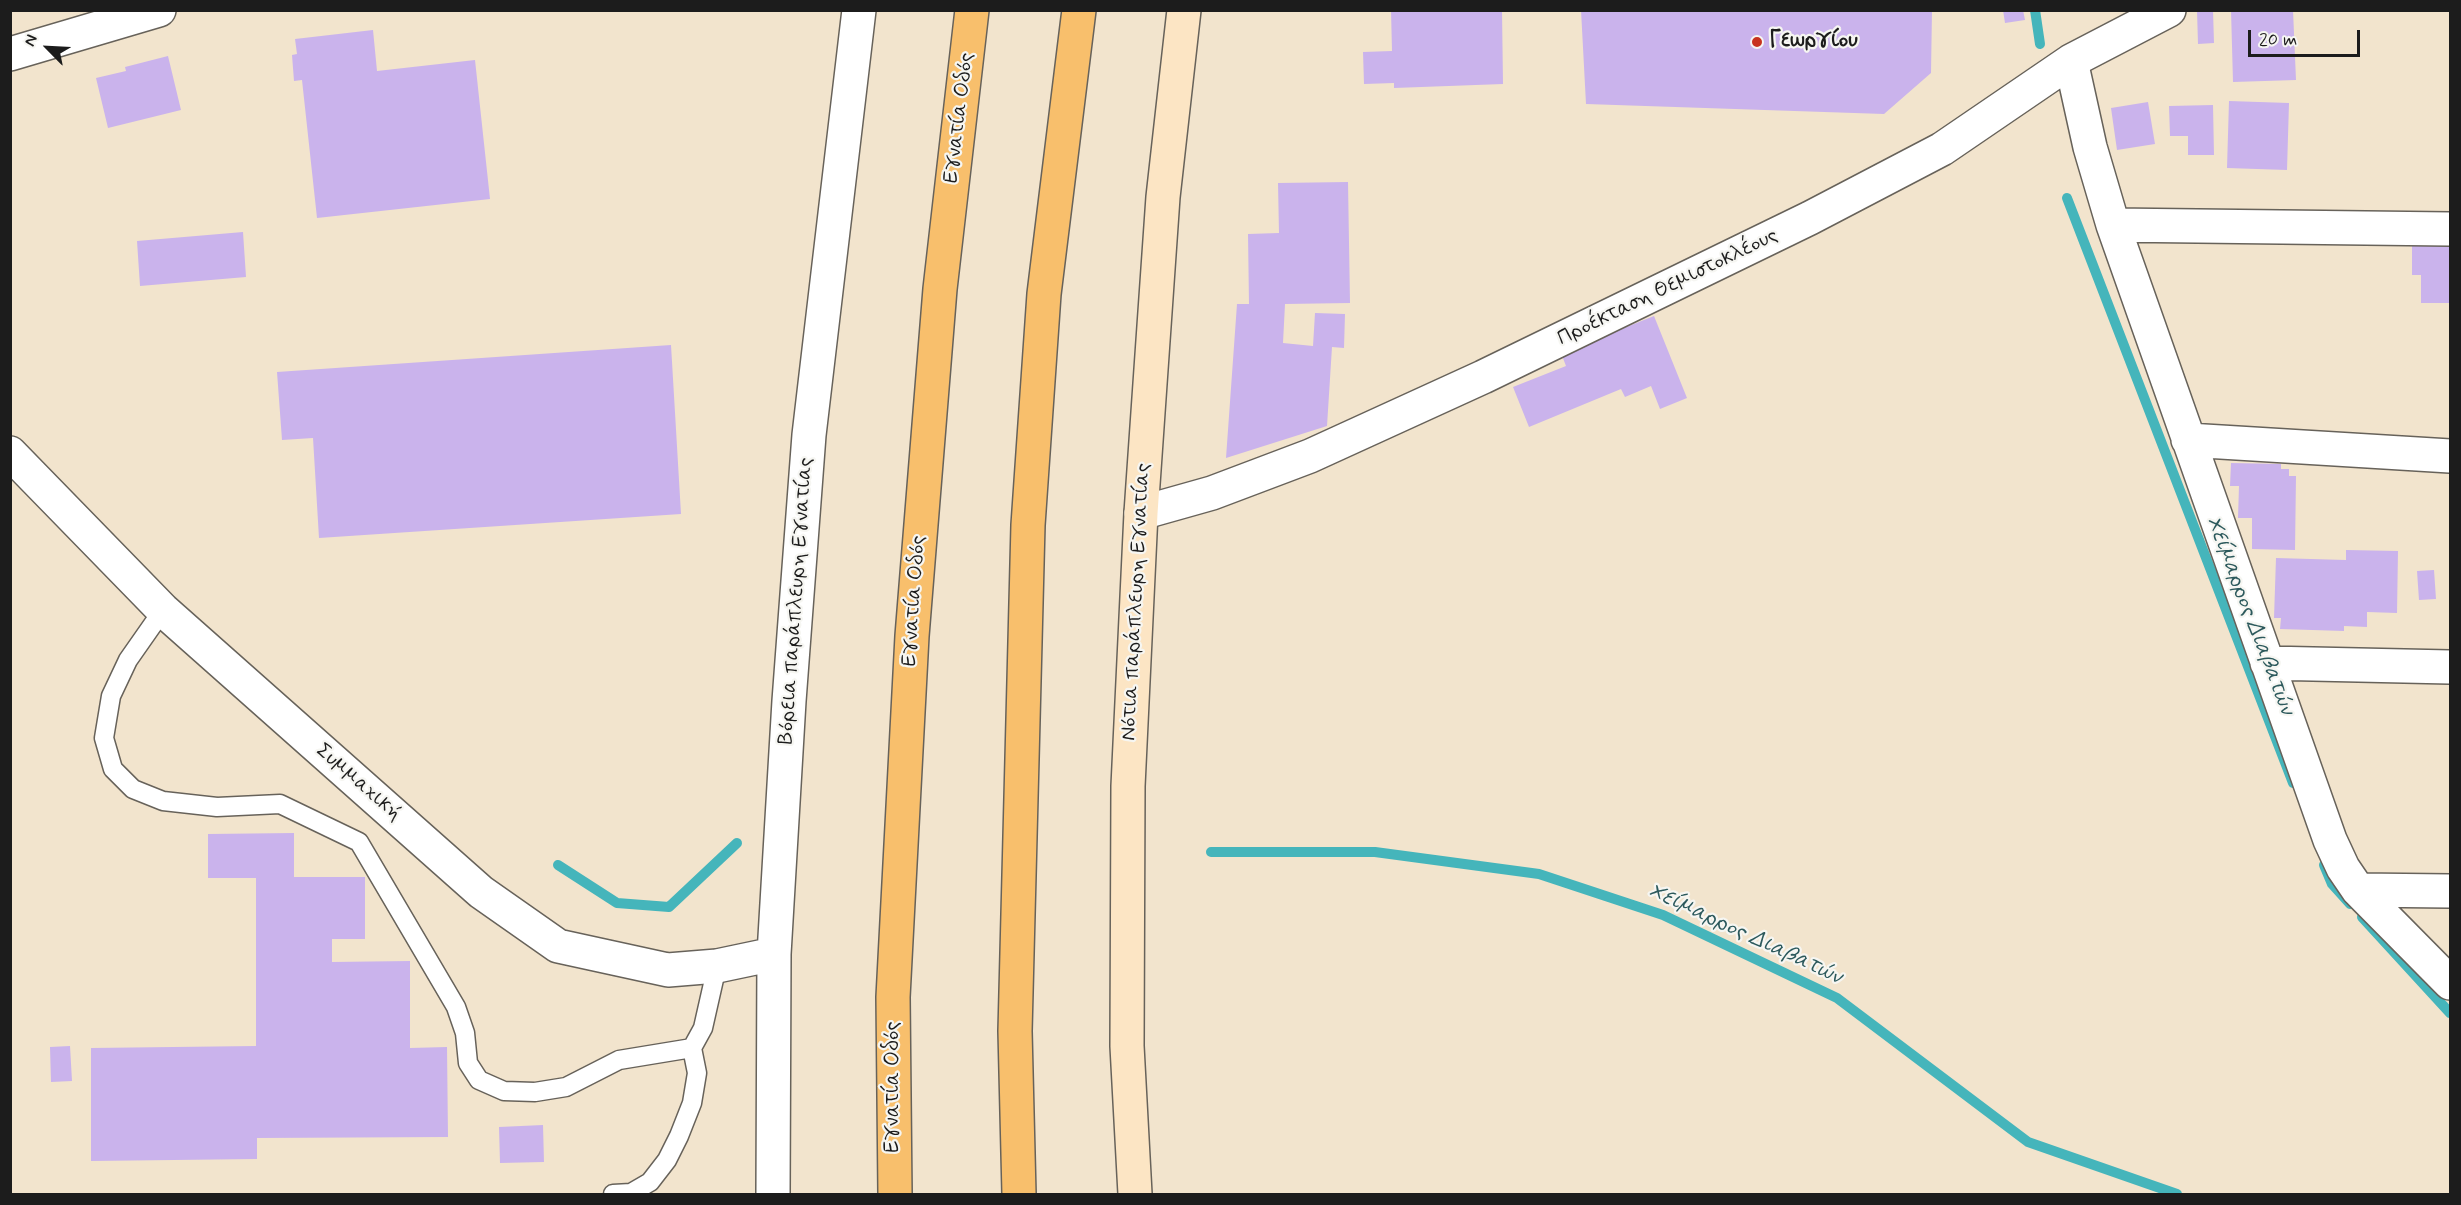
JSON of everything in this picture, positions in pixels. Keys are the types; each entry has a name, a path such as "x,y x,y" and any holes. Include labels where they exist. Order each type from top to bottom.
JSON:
{"highway":[{"name":"Εγνατία Οδός","path":"895,1194 893,997 912,636 940,289 972,10"},
{"path":"1019,1194 1015,1031 1028,525 1044,294 1079,10"}],"street":[{"path":"10,54 159,10"},
{"name":"Βόρεια παράπλευρη Εγνατίας","path":"773,1194 774,954 809,435 859,10"},
{"name":"Νότια παράπλευρη Εγνατίας","path":"1135,1194 1127,1046 1128,786 1141,513 1163,197 1184,10"},
{"name":"Προέκταση Θεμιστοκλέους","path":"1141,513 1212,493 1310,456 1483,377 1800,223 1952,143 2071,61 2169,10"},
{"path":"2071,61 2090,147 2113,225 2330,840 2343,868 2358,890 2451,983"},
{"path":"2113,225 2451,229"},
{"path":"2188,440 2451,456"},
{"name":"Συμμαχική","path":"10,453 163,610 481,892 558,946 668,970 717,966 774,954"},
{"path":"2267,663 2451,667"},
{"path":"2358,890 2451,891"}],"lane":[{"path":"163,610 128,660 111,696 104,738 113,769 133,789 163,801 216,807 280,804 358,842 456,1006 465,1033 468,1062 479,1080 504,1091 535,1092 566,1087 619,1060 692,1048"},
{"path":"613,1194 631,1193 650,1182 667,1160 692,1103 697,1073 692,1048 704,1028 717,966"}],"building":[{"path":"1391,10 1502,10 1503,84 1394,88 1394,83 1364,84 1363,52 1392,51"},
{"name":"Γεωργίου","path":"1581,10 1932,10 1931,73 1884,114 1586,104"},
{"path":"2003,10 2023,10 2025,20 2005,23"},
{"path":"2197,10 2213,10 2214,43 2198,44"},
{"path":"2231,10 2293,10 2296,80 2233,82"},
{"path":"373,30 377,71 475,60 490,199 317,218 302,80 294,81 292,55 297,54 295,39"},
{"path":"168,56 181,110 108,128 96,78 126,71 125,67"},
{"path":"2229,101 2289,103 2287,170 2227,168"},
{"path":"2148,102 2155,144 2117,150 2111,108"},
{"path":"2213,105 2214,155 2188,155 2188,136 2170,136 2169,106"},
{"path":"1348,182 1350,303 1285,304 1283,343 1313,346 1315,313 1345,314 1344,348 1332,347 1327,426 1226,458 1237,304 1249,304 1248,234 1279,233 1278,183"},
{"path":"243,232 246,277 140,286 137,241"},
{"path":"2412,233 2450,233 2450,303 2421,303 2421,275 2412,275"},
{"path":"1654,316 1687,398 1660,409 1651,386 1625,397 1621,389 1529,427 1513,387 1566,366 1561,353"},
{"path":"671,345 681,514 319,538 313,438 282,440 277,372"},
{"path":"2231,463 2281,464 2281,469 2289,469 2289,476 2296,476 2295,550 2252,549 2252,518 2238,518 2239,486 2230,486"},
{"path":"2346,550 2398,551 2397,613 2367,612 2367,627 2344,626 2344,631 2280,629 2281,618 2274,618 2276,558 2346,560"},
{"path":"2434,570 2436,599 2419,600 2417,571"},
{"path":"294,833 294,877 365,877 365,939 332,939 332,962 410,961 410,1048 447,1047 448,1137 257,1138 257,1159 91,1161 91,1048 256,1046 256,878 208,878 208,834"},
{"path":"70,1046 72,1081 51,1082 50,1047"},
{"path":"543,1125 544,1162 500,1163 499,1127"}],"waterway":[{"name":"Χείμαρρος Διαβατών","path":"2035,10 2040,44"},
{"name":"Χείμαρρος Διαβατών","path":"2067,198 2293,783"},
{"path":"558,865 617,903 669,907 737,843"},
{"name":"Χείμαρρος Διαβατών","path":"1211,852 1375,852 1539,874 1663,915 1837,998 2028,1142 2177,1194"},
{"name":"Χείμαρρος Διαβατών","path":"2324,865 2332,884 2350,904"},
{"name":"Χείμαρρος Διαβατών","path":"2362,917 2450,1013"}],"place":[{"name":"Γεωργίου","path":"1757,42"}]}
